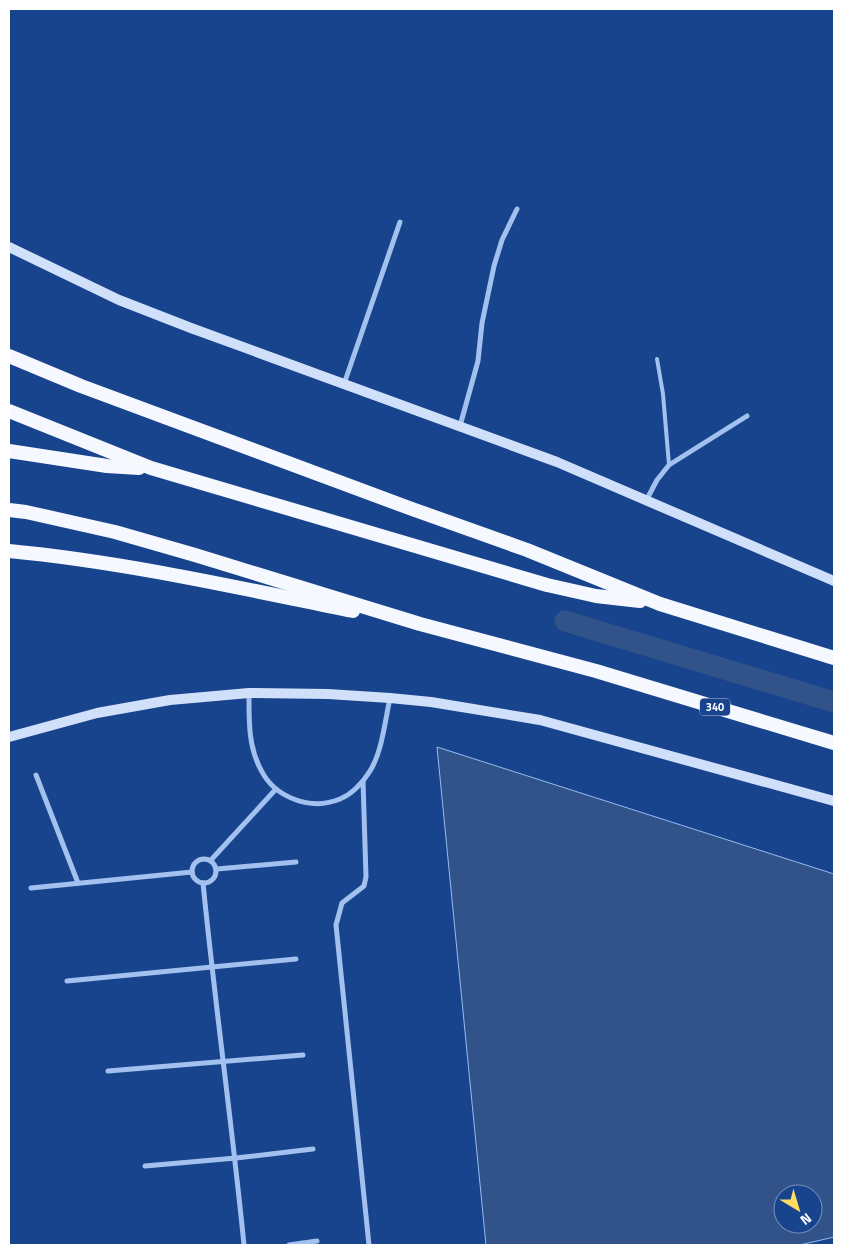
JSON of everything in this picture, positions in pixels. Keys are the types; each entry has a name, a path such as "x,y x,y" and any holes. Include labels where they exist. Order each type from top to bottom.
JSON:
{"highway":[{"path":"9,356 81,386 412,510 527,550 660,604 834,658"},
{"path":"9,411 151,468 547,585 596,596 660,604"},
{"path":"9,451 107,466 151,468"},
{"path":"9,510 26,512 124,535 281,580 420,624"},
{"path":"9,551 47,555 160,574 420,624"},
{"name":"340","path":"420,624 596,671 834,743"}],"main road":[{"path":"9,247 118,300 556,462 647,499 834,581"},
{"path":"9,737 97,713 170,700 249,692 390,698 440,703 540,720 834,801"}],"street":[{"path":"460,426 478,361 482,323 494,266 502,240 517,209"},
{"path":"344,384 400,222"},
{"path":"647,499 657,480 669,465 747,416"},
{"path":"249,692 249,731 253,750 262,772 276,790 288,797 316,804 340,799 363,781 371,770 378,755 390,698"},
{"path":"36,775 78,883"},
{"path":"363,781 366,877 364,886 342,904 336,925 369,1245"},
{"path":"211,860 276,790"},
{"path":"192,872 196,862 206,858 211,860 217,869"},
{"path":"217,869 296,862"},
{"path":"192,872 198,881 203,883 213,879 217,869"},
{"path":"31,888 192,872"},
{"path":"203,883 236,1158 244,1245"},
{"path":"67,981 296,959"},
{"path":"108,1071 303,1055"},
{"path":"145,1166 313,1149"},
{"path":"289,1245 317,1241"}],"lane":[{"path":"657,359 663,394 669,465"}],"water":[{"path":"437,747 834,874 834,1237 800,1245 486,1245"}],"waterway":[{"path":"565,621 834,702"}]}
